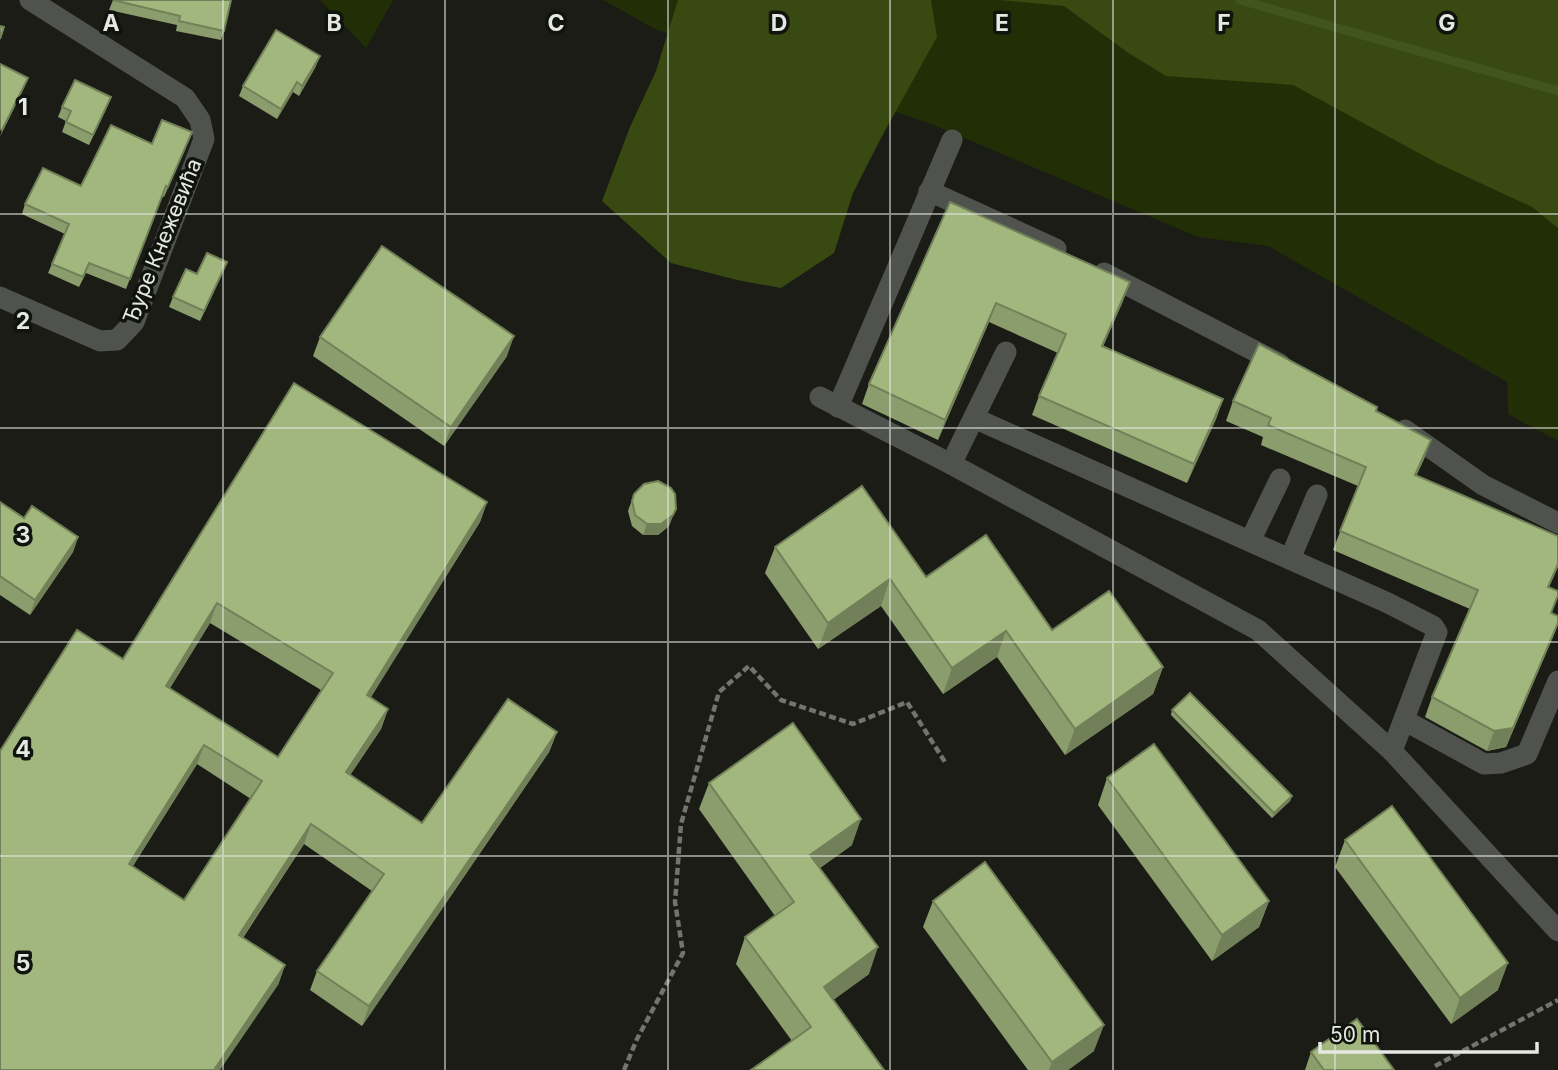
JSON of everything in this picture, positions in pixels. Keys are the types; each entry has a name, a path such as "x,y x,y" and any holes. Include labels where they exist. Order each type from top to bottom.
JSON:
{"street":[{"name":"Ђуре Кнежевића","path":"0,297 100,341 117,340 134,322 204,139 200,120 185,98 30,0"},
{"path":"952,140 829,402 951,464 1258,630 1392,751 1558,931"},
{"path":"929,191 1078,260 1302,376"},
{"path":"951,464 1006,352"},
{"path":"974,418 1424,620 1437,632 1392,751"},
{"path":"1385,420 1407,431 1483,485 1558,523"},
{"path":"1250,541 1280,479"},
{"path":"1290,559 1317,495"},
{"path":"1404,720 1484,764 1502,763 1527,754 1558,681"}],"path":[{"path":"624,1070 637,1039 683,953 675,902 681,824 719,692 750,666 781,700 853,724 907,702 945,762"},
{"path":"1435,1066 1558,1000"}],"green space":[{"path":"320,0 393,0 366,48"},
{"path":"603,0 1558,0 1558,441 1508,414 1507,382 1268,246 1198,237 931,124 655,29"},
{"path":"678,0 931,0 937,37 853,193 834,253 781,288 671,263 602,201 630,127 656,71"},
{"path":"999,0 1558,0 1558,228 1532,207 1437,163 1293,85 1166,76 1127,52 1064,6"}],"building":[{"path":"113,0 231,0 224,31 179,21 180,16"},
{"path":"276,30 320,56 302,86 297,82 281,109 243,86"},
{"path":"0,64 28,78 2,130 0,129"},
{"path":"75,80 111,97 93,135 66,122 71,111 62,107"},
{"path":"162,120 192,132 168,187 166,186 130,279 89,263 83,277 52,264 69,224 25,204 43,168 81,186 111,125 152,144"},
{"path":"950,202 1130,282 1102,346 1223,399 1194,464 1039,396 1066,334 996,303 945,420 869,384"},
{"path":"382,246 514,336 451,427 320,337"},
{"path":"207,253 227,262 204,311 173,297 186,269 197,274"},
{"path":"1259,344 1377,407 1376,411 1431,440 1415,475 1558,536 1558,564 1548,587 1558,591 1551,613 1558,616 1558,623 1513,728 1494,731 1432,697 1478,590 1340,531 1366,467 1268,425 1271,418 1233,401"},
{"path":"294,383 487,502 367,695 388,709 346,772 422,823 508,699 557,732 369,1006 317,971 384,874 311,824 239,935 285,965 214,1070 0,1070 0,751 77,630 123,659","holes":["217,603 333,673 278,757 166,686","204,745 262,781 184,900 129,864"]},
{"path":"658,481 671,488 675,494 676,509 673,515 661,524 647,524 635,515 632,501 634,494 644,484"},
{"path":"862,486 926,577 986,535 1052,630 1109,591 1163,667 1075,729 1006,631 952,668 890,579 828,623 775,547"},
{"path":"0,502 24,518 32,506 78,537 35,600 0,576"},
{"path":"1190,693 1292,796 1274,813 1172,710"},
{"path":"793,723 861,819 810,855 878,947 824,987 884,1070 751,1070 811,1027 745,937 794,902 709,783"},
{"path":"1154,744 1269,901 1222,935 1107,778"},
{"path":"1392,806 1508,963 1460,998 1345,840"},
{"path":"985,862 1104,1025 1052,1062 933,901"},
{"path":"1357,1019 1394,1070 1324,1070 1311,1052"}],"waterway":[{"path":"1240,0 1558,91"}]}
